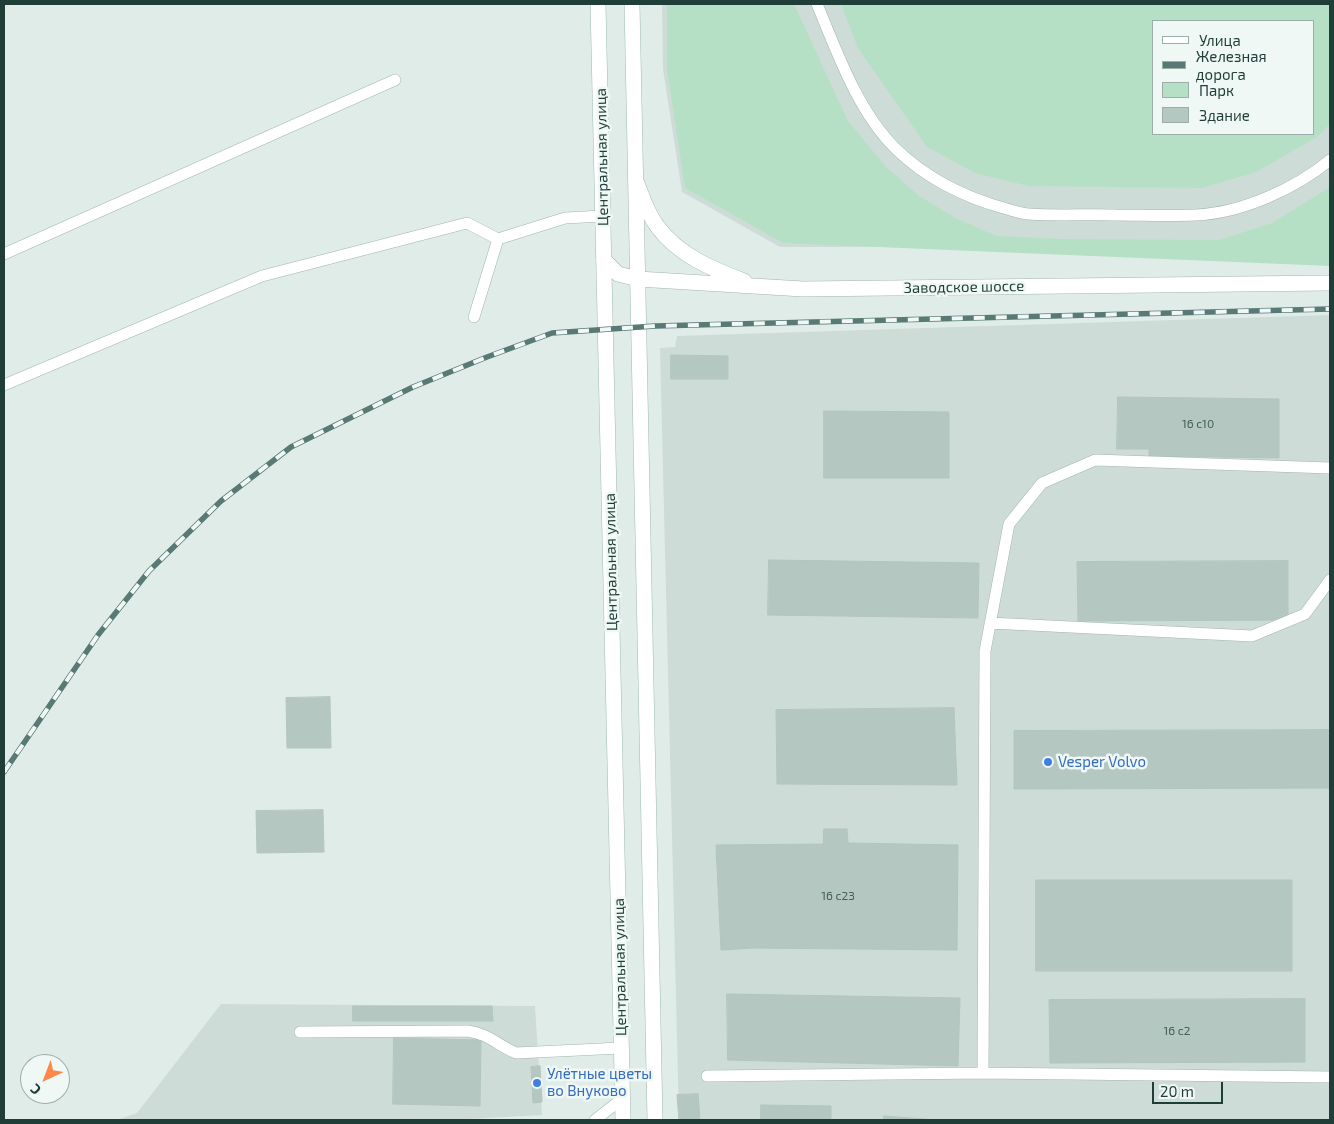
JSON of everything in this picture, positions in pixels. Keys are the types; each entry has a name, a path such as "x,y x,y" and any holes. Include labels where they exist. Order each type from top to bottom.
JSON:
{"main road":[{"name":"Центральная улица","path":"598,4 623,1120"},
{"path":"632,4 655,1120"},
{"path":"635,180 657,226 676,245 716,271 760,287"},
{"name":"Заводское шоссе","path":"604,260 618,274 638,279 803,289 1330,283"}],"lane":[{"path":"817,4 852,85 871,118 894,148 918,168 945,186 983,203 1027,214 1197,215 1260,201 1292,185 1330,160"},
{"path":"4,254 395,80"},
{"path":"4,386 262,276 468,223 498,239 565,218 603,216"},
{"path":"474,317 498,239"},
{"path":"983,1073 985,651 1009,524 1042,483 1095,460 1330,468"},
{"path":"990,623 1252,636 1304,614 1330,580"},
{"path":"300,1032 468,1031 480,1033 502,1047 516,1053 622,1048"},
{"path":"707,1076 983,1073 1330,1077"},
{"path":"595,1120 622,1098"}],"shaded area":[{"path":"662,4 1330,4 1330,247 780,247 682,192 663,69"},
{"path":"1330,315 1330,1120 679,1120 660,348 675,347 677,336"},
{"path":"221,1004 535,1006 542,1115 450,1120 117,1120 137,1113"}],"green space":[{"path":"667,4 794,4 848,121 886,167 918,195 957,219 997,236 1061,239 1219,240 1272,223 1330,187 1330,266 783,243 685,188 667,68"},
{"path":"841,4 1330,4 1330,124 1317,137 1256,172 1202,188 1028,186 975,173 927,147 858,48"}],"building":[{"path":"671,355 728,356 728,379 671,379"},
{"path":"1118,397 1279,399 1279,458 1149,456 1149,449 1117,449"},
{"path":"824,411 949,412 949,478 824,478"},
{"path":"769,560 979,563 978,618 768,615"},
{"path":"1288,561 1288,620 1078,621 1077,562"},
{"path":"330,697 331,748 287,748 286,698"},
{"path":"954,708 957,785 777,784 776,710"},
{"path":"1330,730 1330,788 1014,789 1014,731"},
{"path":"323,810 324,852 257,853 256,811"},
{"path":"824,829 847,829 848,843 958,845 957,950 753,948 721,950 716,845 823,844"},
{"path":"1036,880 1292,880 1292,971 1036,971"},
{"path":"727,994 960,998 958,1066 728,1060"},
{"path":"1305,999 1305,1062 1050,1063 1049,1000"},
{"path":"353,1006 492,1006 493,1021 353,1021"},
{"path":"394,1038 481,1040 480,1106 393,1104"},
{"path":"540,1066 542,1102 533,1103 531,1067"},
{"path":"698,1094 700,1120 679,1120 677,1095"},
{"path":"761,1105 831,1106 831,1120 761,1120"},
{"path":"884,1116 937,1120 884,1120"}],"railway":[{"path":"4,772 98,635 149,571 221,501 291,447 413,387 552,333 655,326 1330,309"}],"place":[{"name":"Vesper Volvo","path":"1048,762"},
{"name":"Улётные цветы во Внуково","path":"537,1083"}]}
